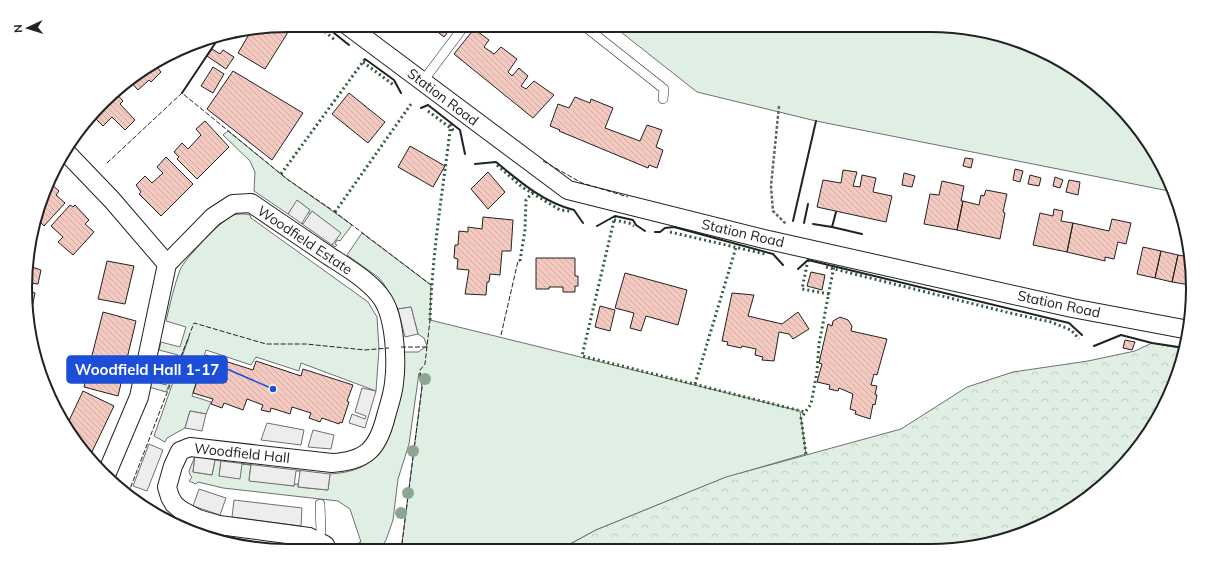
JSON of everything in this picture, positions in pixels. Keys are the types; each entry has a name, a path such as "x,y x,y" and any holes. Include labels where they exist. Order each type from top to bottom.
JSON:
{"street":[{"name":"Station Road","path":"356,32 568,190 804,247 1072,308 1183,329"},
{"path":"69,155 112,200 167,264 139,397 108,470"},
{"name":"Woodfield Estate","path":"167,264 213,217 233,204 251,203 365,280 383,299 386,305 391,318 395,348"},
{"name":"Woodfield Hall","path":"319,544 309,537 219,525 198,519 181,510 174,504 167,487 173,466 180,451 190,447 332,463 348,462 365,454 375,444 382,430 394,383 395,348"}],"lane":[{"path":"423,81 460,32"},
{"path":"592,32 664,89 663,100"},
{"path":"320,504 322,544"}],"path":[{"path":"779,106 771,186 774,211 789,227 802,234 804,247"}],"green space":[{"path":"621,32 930,32 963,34 980,37 1028,51 1058,66 1086,85 1111,107 1133,132 1152,160 1167,191 816,121 697,92"},
{"path":"228,131 287,179 352,225 340,241 337,240 335,244 337,245 335,247 332,245 340,233 312,211 310,214 308,213 310,210 298,201 288,214 254,191 255,172 250,161 223,135"},
{"path":"233,215 250,215 251,218 368,302 377,317 379,349 376,391 301,363 299,371 256,357 251,365 206,350 192,396 211,402 206,414 190,411 185,428 167,438 165,442 154,436 189,337 166,392 149,387 152,381 166,385 178,355 159,350 161,342 180,347 186,327 166,321 180,270 196,249 228,218"},
{"path":"362,233 431,285 430,320 800,411 806,454 724,478 596,530 570,544 402,544 422,387 419,373 409,444 398,479 393,520 383,544 356,544 361,542 350,509 338,501 223,488 198,482 196,484 189,481 192,477 189,471 195,456 193,472 212,475 215,460 221,461 219,476 242,464 251,465 249,480 294,486 295,484 298,484 298,487 328,490 330,474 355,470 368,463 380,452 388,438 396,415 402,387 403,352 418,352 427,346 424,338 418,334 411,307 398,309 384,284 378,277 347,255"},
{"path":"1152,343 1179,348 1167,386 1152,416 1133,444 1099,480 1086,491 1058,510 1028,525 980,539 963,542 930,544 570,544 596,530 726,477 901,429 967,387 1013,372 1088,361 1135,351"}],"shaded area":[{"path":"297,200 310,210 302,223 303,224 312,211 341,233 332,245 288,214"},
{"path":"411,307 418,334 405,337 398,309"},
{"path":"362,388 376,391 365,428 349,423 352,414 365,419 366,416 355,412"},
{"path":"190,411 206,414 202,431 185,428"},
{"path":"267,423 304,430 301,445 261,440"},
{"path":"313,430 334,435 331,449 308,447"},
{"path":"149,444 163,450 147,491 133,486"},
{"path":"195,456 215,460 212,475 193,472"},
{"path":"221,461 330,474 328,490 298,487 300,471 296,471 294,486 249,481 251,465 242,464 240,479 219,476"},
{"path":"199,489 226,498 220,515 193,506"},
{"path":"234,500 302,508 301,526 232,517"}],"building":[{"path":"288,32 265,69 238,53 249,35"},
{"path":"438,32 448,32 444,37"},
{"path":"472,32 478,32 489,40 484,47 494,54 501,47 517,59 508,72 512,76 519,68 528,76 521,86 526,89 534,81 554,95 533,118 454,54"},
{"path":"212,49 220,54 223,50 234,57 226,69 207,56"},
{"path":"213,67 224,74 213,93 201,86"},
{"path":"157,68 161,72 151,82 149,80 138,90 133,84"},
{"path":"233,71 303,113 272,160 207,109"},
{"path":"349,93 385,122 368,143 332,114"},
{"path":"119,96 123,101 120,104 135,120 125,130 112,117 103,126 96,119"},
{"path":"575,97 590,103 591,99 613,108 605,128 640,141 647,125 662,130 656,147 663,150 657,168 649,165 648,168 550,126 558,104 569,108"},
{"path":"205,121 229,147 197,179 177,159 179,157 174,152 182,143 188,149 201,135 196,129"},
{"path":"410,146 445,166 433,187 398,167"},
{"path":"166,157 193,184 161,216 139,194 141,192 136,185 145,176 152,183 163,173 157,167"},
{"path":"965,158 973,159 971,168 963,166"},
{"path":"1015,169 1023,171 1020,182 1013,180"},
{"path":"843,170 857,172 853,186 860,187 862,175 876,178 873,192 892,196 886,222 817,207 823,180 841,183"},
{"path":"488,172 505,192 488,209 471,189"},
{"path":"904,173 915,176 912,187 902,185"},
{"path":"1030,175 1041,178 1039,186 1028,184"},
{"path":"1055,177 1063,180 1060,188 1053,186"},
{"path":"1069,180 1080,182 1078,195 1066,192"},
{"path":"942,181 964,186 961,201 963,201 957,230 924,224 930,194 939,195"},
{"path":"53,186 59,191 56,195 65,203 44,226 41,223"},
{"path":"986,190 1007,194 1000,239 957,230 963,201 979,205 981,195 984,196"},
{"path":"70,205 73,207 75,205 89,220 85,224 94,232 73,255 58,242 63,237 51,226"},
{"path":"1054,209 1063,211 1061,221 1073,223 1067,252 1033,245 1040,213 1053,216"},
{"path":"483,217 513,220 511,251 502,251 500,275 490,274 489,282 487,282 486,295 465,294 469,270 457,269 458,259 454,258 455,245 458,245 459,231 468,232 468,227 482,229"},
{"path":"1112,219 1131,223 1126,244 1118,242 1114,259 1105,257 1105,261 1067,252 1073,223 1109,231"},
{"path":"1143,247 1161,251 1155,278 1137,274"},
{"path":"1161,251 1178,255 1172,282 1155,278"},
{"path":"1178,255 1184,256 1186,284 1172,282"},
{"path":"536,258 575,258 575,276 578,276 578,286 575,286 575,292 563,292 563,287 536,289"},
{"path":"107,261 134,266 125,304 98,299"},
{"path":"33,267 41,270 38,284 32,283"},
{"path":"811,272 825,275 822,290 807,286"},
{"path":"625,273 687,290 678,325 646,316 641,331 630,328 634,313 615,308"},
{"path":"32,292 35,293 33,303"},
{"path":"732,293 754,295 748,316 782,324 798,312 809,329 793,339 789,334 779,332 774,361 762,360 763,357 755,355 756,349 727,345 728,342 722,341"},
{"path":"600,306 615,310 610,331 595,327"},
{"path":"103,312 136,321 118,396 84,387"},
{"path":"840,317 848,320 852,326 851,331 887,339 877,375 874,374 871,385 877,386 875,394 877,395 875,405 873,404 870,419 855,414 856,411 850,409 853,394 839,388 838,391 829,389 830,385 817,382 822,364 819,363 828,324 832,326 833,321"},
{"path":"1125,340 1135,342 1132,350 1123,348"},
{"path":"206,355 253,370 256,361 301,376 303,369 353,385 347,401 349,402 342,423 340,422 339,424 322,418 320,422 309,418 311,413 292,407 290,414 271,408 270,412 261,410 263,405 247,399 243,410 224,403 222,408 211,404 213,399 193,393"},
{"path":"83,391 114,406 92,452 69,421"}],"hedge":[{"path":"325,32 336,41"},
{"path":"281,174 365,59"},
{"path":"363,62 395,86"},
{"path":"335,212 411,104"},
{"path":"428,111 456,132"},
{"path":"430,320 435,246 451,123"},
{"path":"497,165 522,187 560,210 570,211"},
{"path":"520,261 525,230 526,200 534,191"},
{"path":"615,216 582,356 805,412"},
{"path":"614,220 629,223 634,226"},
{"path":"670,232 765,254"},
{"path":"695,384 737,244"},
{"path":"808,260 802,289 829,294"},
{"path":"806,454 801,418 811,404 817,372 819,344 834,266"},
{"path":"826,267 1051,322 1071,330 1079,339"}],"fence":[{"path":"107,163 182,93 287,179 335,212 431,285"},
{"path":"543,161 582,183 628,197"},
{"path":"501,335 518,261 520,261"},
{"path":"402,544 422,387 420,370 425,364 430,320"},
{"path":"130,489 194,323 266,344 306,344 365,350 389,348"},
{"path":"401,347 427,347"}],"wall":[{"path":"333,32 349,45"},
{"path":"182,93 215,43"},
{"path":"365,59 394,80 401,93"},
{"path":"421,108 428,105 460,130 465,154"},
{"path":"793,221 816,121"},
{"path":"475,164 496,162 542,197 563,207 574,210 583,223"},
{"path":"804,223 808,204"},
{"path":"813,224 832,227 836,212"},
{"path":"597,226 615,216 633,220 636,225 645,231"},
{"path":"655,232 660,232 665,228 674,227 773,254 783,265"},
{"path":"832,227 862,234"},
{"path":"798,269 808,260 1069,323 1082,335"},
{"path":"1094,346 1121,335 1152,343 1179,347"}],"place":[{"name":"Woodfield Hall 1-17","path":"273,389"}]}
